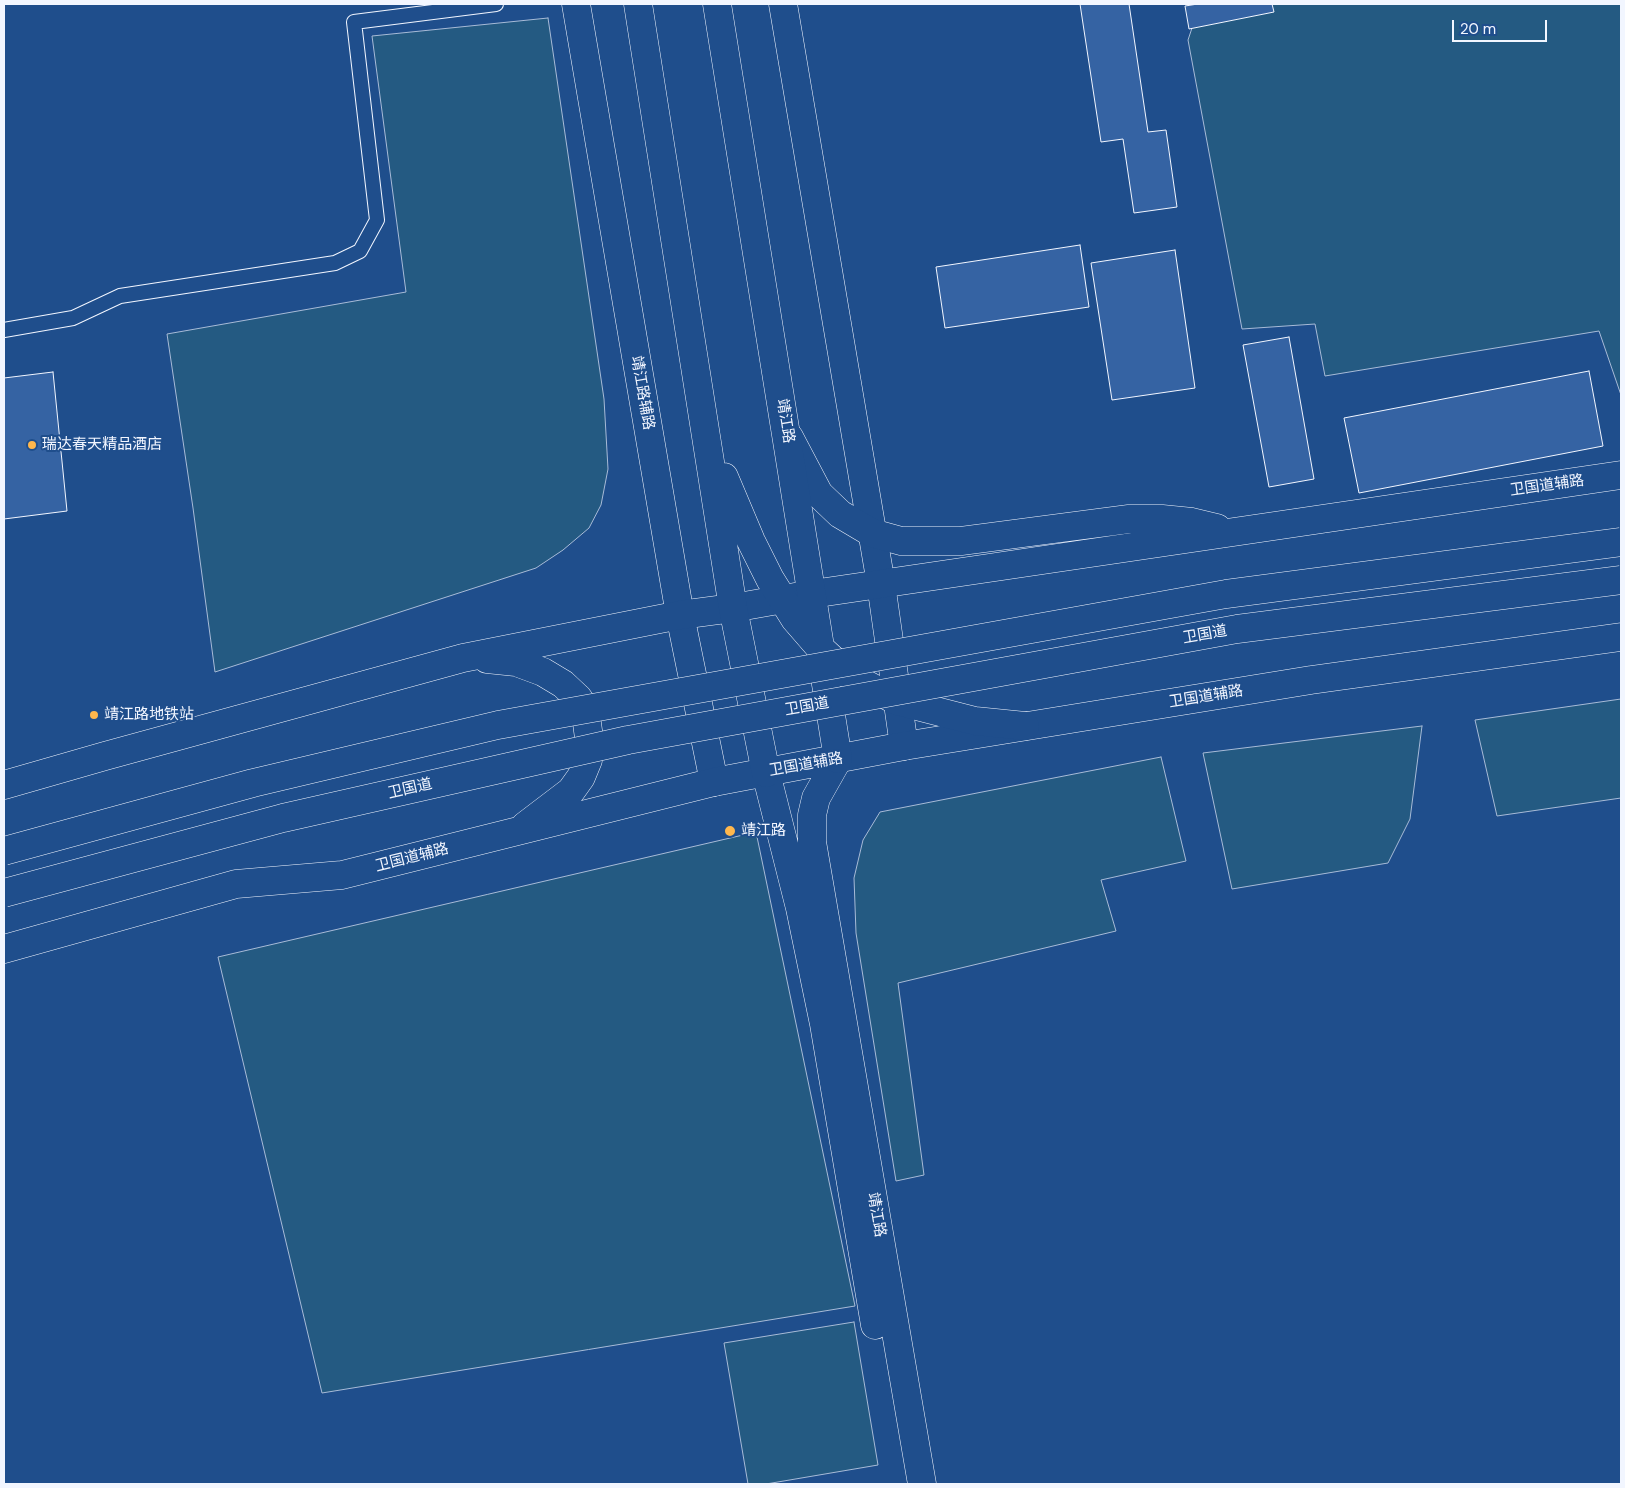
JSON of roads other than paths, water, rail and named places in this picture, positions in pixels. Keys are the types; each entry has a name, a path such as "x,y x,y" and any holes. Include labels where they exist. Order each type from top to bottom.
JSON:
{"main road":[{"name":"靖江路辅路","path":"576,4 680,615 714,782"},
{"name":"靖江路","path":"638,4 733,608 766,772 800,908 822,1015 903,1484"},
{"name":"靖江路","path":"717,4 838,759 816,798 812,815 812,842 922,1484"},
{"path":"783,4 881,584 904,746"},
{"path":"706,427 750,541 795,619 821,649 849,675 897,701 975,721 1025,726"},
{"path":"786,430 819,494 840,514 872,533 901,541 961,541 1129,519 1162,519 1192,522 1233,532"},
{"name":"卫国道辅路","path":"4,785 462,658 680,615 1621,475"},
{"path":"4,851 253,782 498,725 1226,594 1621,542"},
{"name":"卫国道","path":"4,893 283,818 628,740 1238,629 1621,580"},
{"name":"卫国道辅路","path":"4,948 236,884 342,876 714,782 904,746 1025,726 1311,680 1621,636"},
{"path":"462,658 496,659 516,662 543,672 563,684 578,698 585,708 589,738 588,760 581,777 571,791 516,833"}],"lane":[{"path":"4,330 73,318 120,296 335,263 360,251 377,220 354,22 496,4"}],"place":[{"name":"瑞达春天精品酒店","path":"32,445"},
{"name":"靖江路地铁站","path":"94,715"},
{"name":"靖江路","path":"730,831"}]}
